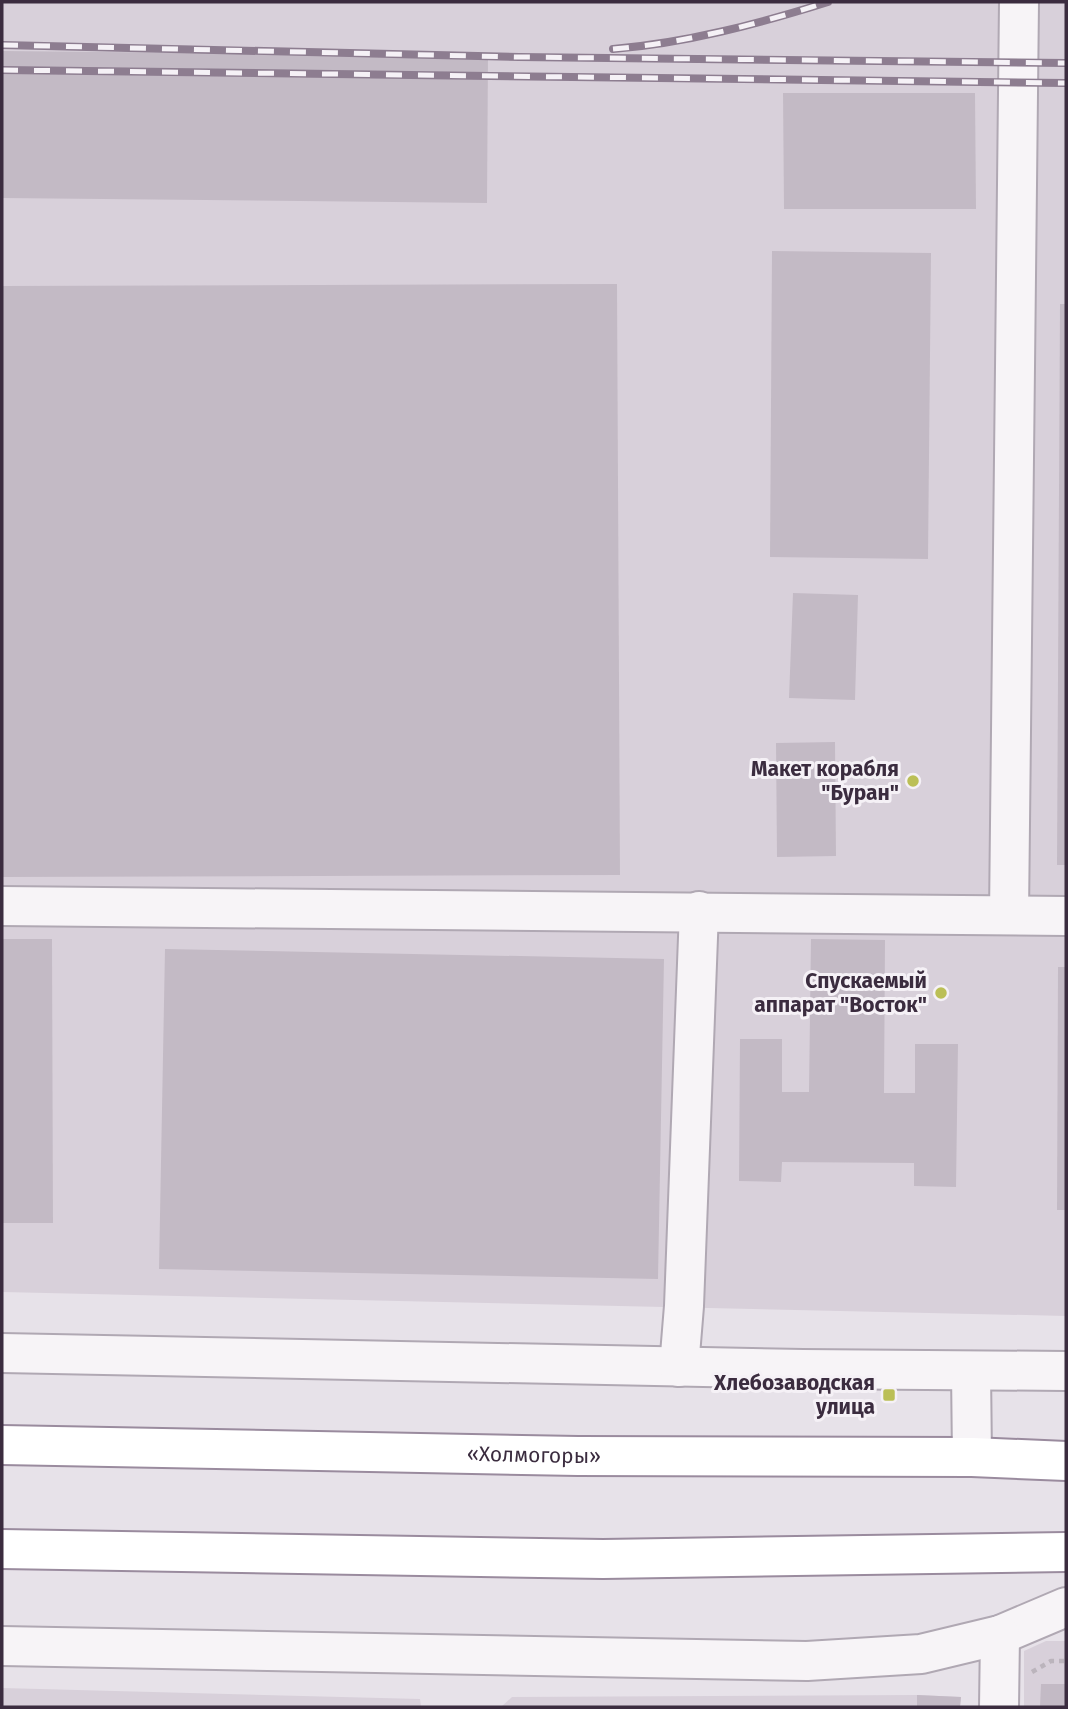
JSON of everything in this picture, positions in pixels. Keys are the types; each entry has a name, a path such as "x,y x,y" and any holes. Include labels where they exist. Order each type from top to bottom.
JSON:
{"highway":[{"name":"«Холмогоры»","path":"2,1445 578,1457 972,1457 1066,1461"},
{"path":"2,1549 603,1559 1066,1552"}],"street":[{"path":"1009,915 1019,2"},
{"path":"2,906 1066,916"},
{"path":"679,1367 684,1306 699,911"},
{"path":"2,1353 679,1367 1066,1371"},
{"path":"971,1370 972,1457"},
{"path":"2,1646 807,1661 921,1654 1000,1635 1066,1607"},
{"path":"999,1707 1000,1635"}],"path":[{"path":"1030,1674 1051,1661 1066,1661"}],"shaded area":[{"path":"2,2 1066,2 1066,1316 2,1292"},
{"path":"1046,1641 1066,1641 1066,1707 1024,1707 1024,1651"},
{"path":"2,1688 420,1699 421,1707 2,1707"},
{"path":"512,1697 961,1697 960,1707 501,1707"}],"building":[{"path":"2,51 488,56 487,203 2,198"},
{"path":"783,93 975,93 976,209 784,209"},
{"path":"772,251 931,253 928,559 770,557"},
{"path":"617,284 620,875 2,877 2,286"},
{"path":"1060,304 1066,304 1066,865 1057,865"},
{"path":"793,593 858,595 855,700 789,698"},
{"path":"835,742 836,856 777,857 776,743"},
{"path":"2,939 52,939 53,1223 2,1223"},
{"path":"811,939 885,940 884,1093 915,1093 915,1044 958,1044 956,1187 914,1186 914,1163 782,1162 781,1182 739,1181 740,1039 782,1039 782,1092 809,1092"},
{"path":"165,949 664,959 658,1279 159,1269"},
{"path":"1058,967 1066,967 1066,1210 1057,1210"},
{"path":"1041,1684 1066,1684 1066,1707 1040,1707"},
{"path":"917,1695 961,1697 960,1707 917,1707"}],"railway":[{"path":"613,49 722,32 828,2"},
{"path":"2,45 519,57 1066,63"},
{"path":"2,70 1066,83"}],"place":[{"name":"Макет корабля \"Буран\"","path":"913,781"},
{"name":"Спускаемый аппарат \"Восток\"","path":"941,993"},
{"name":"Хлебозаводская улица","path":"889,1395"}]}
